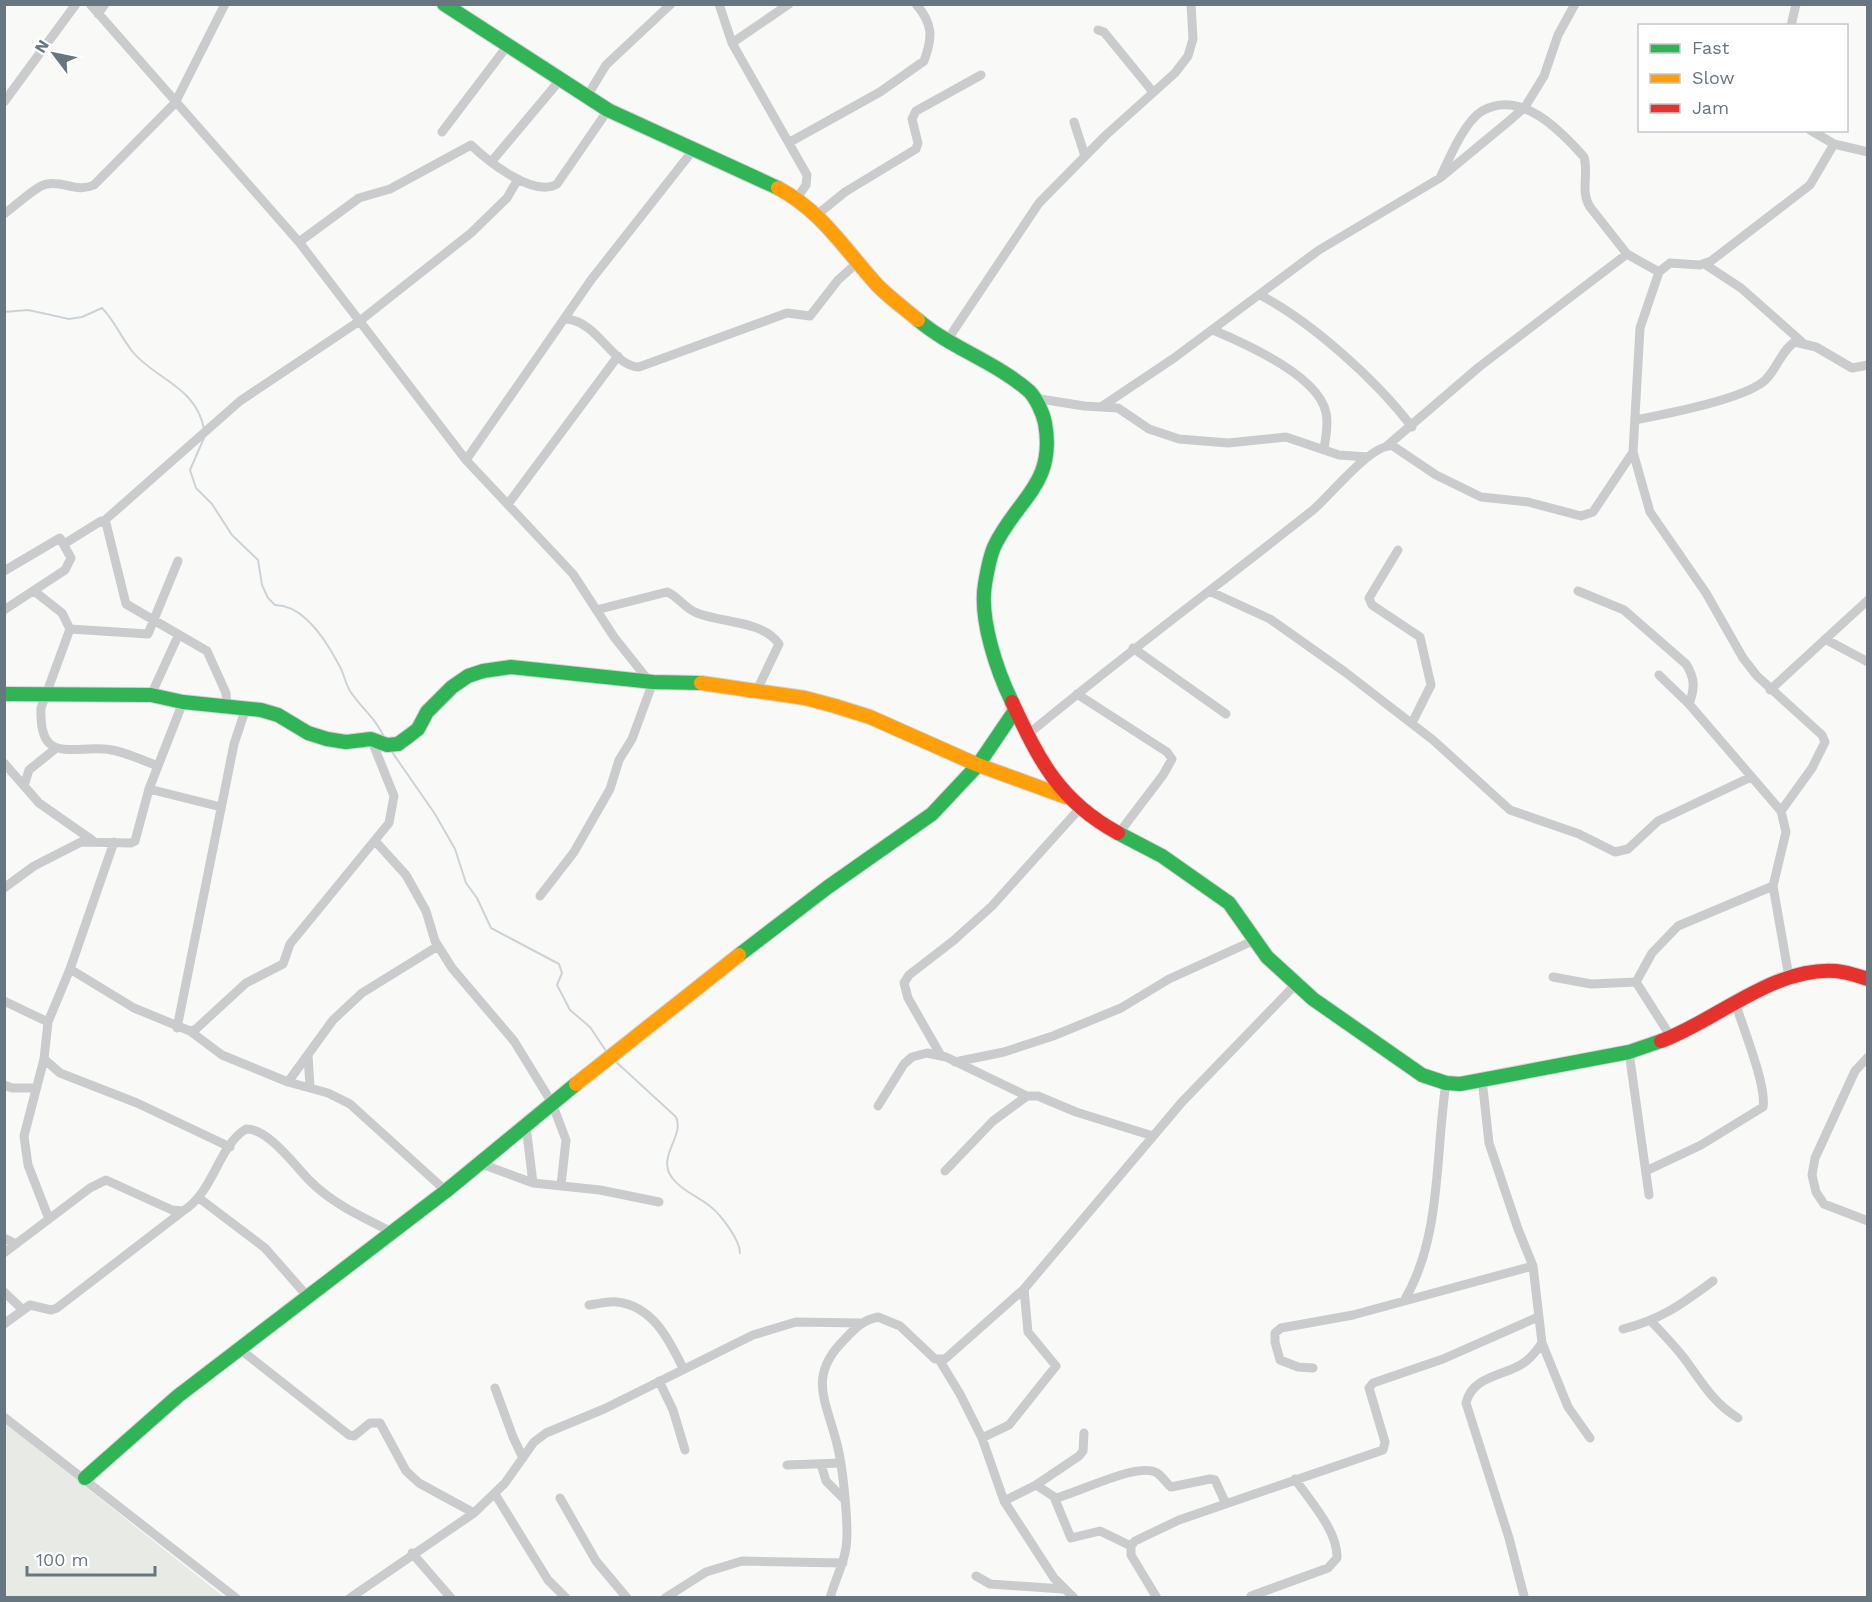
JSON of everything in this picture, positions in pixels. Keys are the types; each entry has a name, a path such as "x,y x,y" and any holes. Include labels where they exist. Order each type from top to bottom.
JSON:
{"street":[{"path":"4,102 76,4"},
{"path":"90,4 299,242 361,320 465,460 573,574 614,638 651,682"},
{"path":"98,14 105,4"},
{"path":"4,214 45,184 64,184 77,189 94,185 175,103 225,4"},
{"path":"444,4 586,98 608,110 753,174 797,198 818,214 879,287 924,325 992,367 1034,398 1043,416 1047,436 1045,467 1035,488 995,545 984,586 988,636 998,674 1014,712 1044,766 1068,798"},
{"path":"586,98 606,65 671,4"},
{"path":"719,4 732,43 790,142 807,176 806,185 797,198"},
{"path":"732,43 789,4"},
{"path":"790,142 880,92 924,61 930,25 929,19 916,4"},
{"path":"1101,407 1213,330 1319,250 1440,178 1525,107 1544,76 1558,35 1575,4"},
{"path":"1791,24 1796,4"},
{"path":"948,339 1039,203 1085,156 1175,73 1188,56 1193,39 1192,5"},
{"path":"1098,30 1104,32 1153,92"},
{"path":"442,132 508,45"},
{"path":"818,214 845,192 915,149 918,143 912,119 916,111 981,75"},
{"path":"492,161 560,81"},
{"path":"1440,178 1456,145 1481,112 1510,105 1525,107 1584,157 1587,167 1585,200 1627,254 1659,272"},
{"path":"299,242 359,198 390,189 471,145 518,179 543,189 557,184 608,110"},
{"path":"1074,122 1085,156"},
{"path":"1813,132 1834,144 1868,152"},
{"path":"1706,265 1810,185 1834,144"},
{"path":"465,460 639,216 694,149"},
{"path":"64,544 104,521 240,401 361,320 471,233 507,198 518,179"},
{"path":"1026,736 1133,648 1315,508 1368,457 1412,427 1479,367 1627,254"},
{"path":"566,319 582,322 618,356 632,366 639,367 787,313 810,316 838,280 858,262"},
{"path":"1781,811 1812,768 1826,742 1822,735 1770,690 1743,658 1706,593 1650,512 1633,452 1640,328 1659,272 1670,263 1706,265 1741,288 1802,342 1816,347 1848,366 1858,368 1868,365"},
{"path":"1260,295 1285,308 1335,348 1397,407 1412,427"},
{"path":"1213,330 1273,359 1302,379 1321,400 1326,412 1324,450"},
{"path":"1635,420 1710,402 1757,386 1766,380 1790,345 1802,342"},
{"path":"508,504 618,356"},
{"path":"1034,398 1127,412 1149,429 1179,439 1228,443 1286,437 1339,455 1368,457"},
{"path":"1388,445 1436,475 1481,497 1528,502 1581,516 1593,512 1633,452"},
{"path":"104,521 119,567 122,596 126,604 207,651 226,693 227,706"},
{"path":"4,571 60,538 70,558 69,565 4,610"},
{"path":"1398,550 1369,598 1372,604 1420,637 1431,685 1412,723"},
{"path":"70,629 144,636 154,622 178,561"},
{"path":"34,591 62,613 70,629 44,693 40,722 44,735 55,749"},
{"path":"596,610 667,591 698,614 734,620 752,627 779,644 757,690"},
{"path":"1209,591 1270,620 1412,723 1510,810 1579,834 1615,852 1629,849 1658,821 1751,777"},
{"path":"1578,591 1624,610 1686,664 1695,685 1689,704"},
{"path":"1770,690 1868,600"},
{"path":"151,695 178,636"},
{"path":"1825,639 1868,662"},
{"path":"1133,648 1226,714"},
{"path":"4,694 151,695 183,702 246,708 278,715 308,733 327,739 346,741 371,739 387,745 398,744 418,729 427,712 452,687 468,676 510,667 651,682 703,683 805,698 870,717 978,765 1068,798 1119,833 1162,856 1215,892 1228,903 1257,939 1267,957 1295,985 1390,1055 1422,1075 1446,1083 1460,1084 1482,1078 1629,1052 1671,1037 1735,1002 1789,977 1821,970 1837,971 1868,979"},
{"path":"1659,675 1689,704 1781,811 1786,832 1773,886 1789,977"},
{"path":"540,896 574,852 610,789 619,760 632,739 651,682"},
{"path":"1077,694 1167,752 1172,759 1163,775 1119,833"},
{"path":"4,888 55,854 81,842 92,840 130,843 135,841 149,789 183,702"},
{"path":"177,1028 234,744 246,708"},
{"path":"85,1478 178,1396 241,1350 390,1231 446,1191 638,1032 828,887 932,814 978,765 1014,712"},
{"path":"190,1031 196,1029 246,982 283,964 290,944 376,842 389,823 394,808 394,796 371,739"},
{"path":"24,786 29,770 55,749 104,749 158,766"},
{"path":"4,763 39,803 92,840"},
{"path":"149,789 221,807"},
{"path":"940,1054 908,998 904,983 909,975 953,941 992,906 1081,807"},
{"path":"50,1219 24,1151 24,1136 44,1059 48,1022 70,969 114,842"},
{"path":"376,842 406,875 426,911 438,946 452,968 514,1041 552,1103 566,1140 561,1185"},
{"path":"1636,982 1652,953 1678,926 1773,886"},
{"path":"956,1062 1004,1052 1053,1036 1082,1022 1121,1008 1169,979 1257,939"},
{"path":"288,1082 333,1020 362,993 438,946"},
{"path":"70,969 134,1008 177,1028 190,1031 222,1055 350,1104 446,1191"},
{"path":"1553,977 1592,984 1636,982"},
{"path":"1636,982 1671,1037"},
{"path":"940,1361 1024,1289 1153,1136 1240,1040 1295,985"},
{"path":"4,1001 48,1022"},
{"path":"1646,1171 1701,1145 1763,1107 1760,1080 1735,1002"},
{"path":"1629,1052 1649,1195"},
{"path":"878,1106 904,1064 912,1058 927,1053 940,1054 1027,1096 1038,1096 1076,1112 1153,1136"},
{"path":"308,1055 310,1087"},
{"path":"1868,1058 1855,1071 1815,1158 1812,1175 1815,1192 1824,1204 1868,1221"},
{"path":"44,1059 60,1073 137,1104 230,1147"},
{"path":"1482,1078 1489,1143 1533,1266 1542,1343 1568,1407 1590,1438"},
{"path":"1404,1301 1418,1277 1427,1245 1446,1083"},
{"path":"4,1085 12,1088 36,1088"},
{"path":"945,1171 993,1121 1027,1096"},
{"path":"526,1126 533,1183"},
{"path":"4,1324 22,1309 33,1304 51,1310 57,1308 183,1212 200,1198 230,1147 246,1129 260,1133 325,1194 345,1209 390,1231"},
{"path":"479,1163 533,1183 561,1185 659,1202"},
{"path":"4,1253 90,1188 106,1180 172,1210 183,1212"},
{"path":"200,1198 265,1248 308,1297"},
{"path":"4,1238 16,1244"},
{"path":"1313,1368 1287,1365 1280,1360 1275,1333 1281,1328 1353,1315 1533,1266"},
{"path":"1623,1329 1652,1322 1679,1307 1713,1281"},
{"path":"982,1438 1009,1425 1056,1366 1028,1332 1025,1324 1024,1289"},
{"path":"4,1292 22,1309"},
{"path":"589,1305 616,1302 629,1305 644,1314 657,1323 666,1335 683,1368"},
{"path":"350,1598 412,1553 474,1513 495,1494 539,1437 604,1409 727,1346 776,1327 811,1321 860,1323 878,1317 900,1326 940,1361 982,1438 1004,1501 1063,1589 1074,1598"},
{"path":"1157,1598 1131,1555 1131,1546 1135,1541 1179,1520 1383,1450 1385,1442 1369,1388 1373,1383 1443,1359 1538,1317"},
{"path":"1652,1322 1683,1356 1722,1409 1738,1418"},
{"path":"830,1598 843,1563 847,1538 840,1463 824,1401 822,1376 827,1359 860,1323"},
{"path":"1524,1596 1509,1538 1466,1403 1467,1396 1483,1380 1524,1363 1542,1343"},
{"path":"241,1350 349,1435 354,1436 370,1423 380,1423 406,1471 419,1483 474,1513"},
{"path":"659,1381 673,1410 685,1450"},
{"path":"495,1388 513,1437 524,1458"},
{"path":"4,1417 236,1598"},
{"path":"1004,1501 1036,1485 1079,1456 1083,1451 1084,1432"},
{"path":"787,1465 840,1463"},
{"path":"821,1464 826,1481 843,1498"},
{"path":"1036,1485 1054,1497 1062,1497 1124,1474 1151,1471 1157,1473 1171,1487 1215,1480 1226,1504"},
{"path":"1251,1596 1328,1568 1336,1558 1337,1551 1328,1531 1295,1479"},
{"path":"495,1494 542,1572 566,1598"},
{"path":"1054,1497 1071,1538 1100,1531 1131,1546"},
{"path":"560,1498 596,1561 627,1598"},
{"path":"412,1553 451,1598"},
{"path":"670,1596 706,1572 742,1561 843,1563"},
{"path":"976,1576 990,1584 1063,1589"}],"shaded area":[{"path":"5,1423 224,1597 5,1597"}],"waterway":[{"path":"4,312 28,310 69,319 82,317 102,308 141,361 184,393 200,414 204,429"},
{"path":"204,438 190,470 196,488 212,504 232,535 258,560 262,585 268,598 275,605 296,611 321,636 341,668 350,691 385,739"},
{"path":"390,749 435,814 455,849 466,883 477,898 491,928 559,964 562,973 557,985 570,1010 590,1027 606,1051"},
{"path":"613,1059 676,1117 677,1132 668,1155 668,1171 681,1187 706,1203 720,1216 733,1235 740,1253"}],"traffic: fast":[{"path":"444,4 608,110 778,188"},
{"path":"918,320 1029,391 1039,406 1045,423 1047,444 1040,476 995,545 985,584 987,629 995,660 1012,702"},
{"path":"4,694 151,695 183,702 261,710 278,715 308,733 327,739 346,742 371,739 387,745 398,744 409,736 418,729 427,712 452,687 468,676 483,671 511,667 653,682 701,683"},
{"path":"739,955 828,887 932,814 978,765 1014,712"},
{"path":"1118,833 1162,856 1229,903 1267,957 1313,999 1422,1075 1446,1083 1460,1084 1629,1052 1661,1041"},
{"path":"85,1478 178,1396 446,1191 576,1084"}],"traffic: slow":[{"path":"778,188 808,208 821,220 878,286 918,320"},
{"path":"701,683 805,698 835,706 870,717 978,765 1066,797"},
{"path":"576,1084 739,955"}],"traffic: jam":[{"path":"1012,702 1053,777 1080,807 1118,833"},
{"path":"1661,1041 1790,977 1813,972 1836,971 1868,979"}]}
